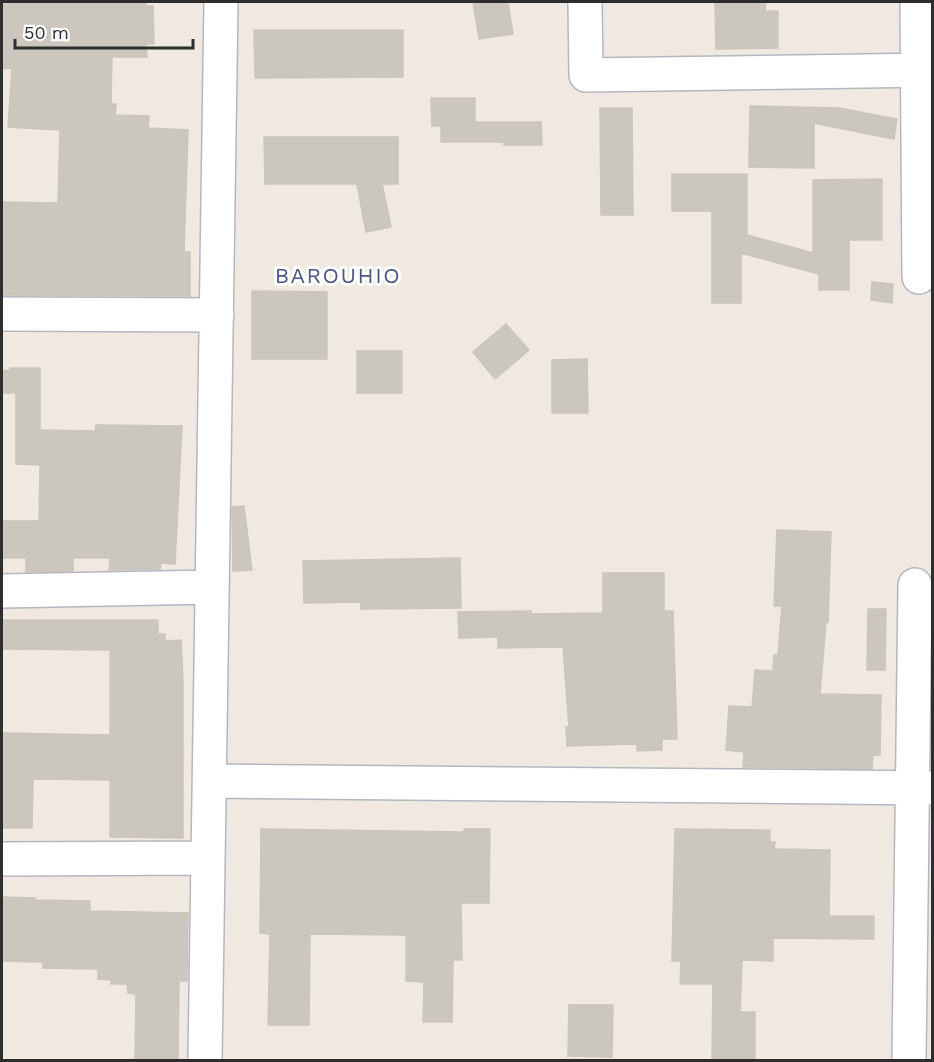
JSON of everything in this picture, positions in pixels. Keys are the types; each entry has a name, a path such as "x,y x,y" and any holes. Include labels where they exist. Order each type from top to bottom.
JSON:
{"street":[{"path":"205,1060 221,2"},
{"path":"585,2 586,75 926,70"},
{"path":"917,2 926,70 919,277"},
{"path":"2,314 217,315"},
{"path":"909,1060 922,788 915,585"},
{"path":"2,591 212,587"},
{"path":"210,781 922,788"},
{"path":"2,859 208,858"}],"building":[{"path":"2,2 146,2 146,6 153,6 154,44 146,44 147,57 112,57 111,104 116,104 115,115 149,116 148,128 188,130 184,252 190,252 190,296 2,295 2,202 58,203 60,130 8,127 12,68 2,69"},
{"path":"473,2 508,2 513,34 479,39"},
{"path":"715,2 766,2 765,11 778,11 778,48 716,49"},
{"path":"254,30 403,30 403,77 255,78"},
{"path":"431,98 475,98 475,122 541,122 542,145 504,145 504,142 441,142 441,126 432,126"},
{"path":"750,106 839,108 897,119 894,139 814,123 814,168 749,167"},
{"path":"600,108 632,108 633,215 601,215"},
{"path":"264,137 398,137 398,184 382,184 391,227 366,232 357,184 265,184"},
{"path":"672,174 747,174 747,235 813,253 813,180 882,179 882,240 849,240 849,290 819,290 819,274 741,253 741,303 712,303 712,211 672,211"},
{"path":"872,282 893,284 892,303 871,300"},
{"path":"252,291 327,292 327,359 252,359"},
{"path":"506,324 529,350 495,379 473,352"},
{"path":"357,351 402,351 402,393 357,393"},
{"path":"587,359 588,413 552,413 552,360"},
{"path":"10,368 40,368 40,430 95,431 96,425 182,426 175,564 161,563 160,569 109,570 110,558 73,558 73,571 26,572 26,558 2,558 2,521 39,521 40,465 16,464 16,393 2,393 2,371 10,370"},
{"path":"244,506 252,570 233,571 232,507"},
{"path":"777,530 831,532 828,622 826,622 820,694 881,695 880,755 873,755 872,769 743,767 744,752 726,750 729,706 752,707 755,670 773,671 774,655 778,655 782,606 774,606"},
{"path":"460,558 461,608 361,609 361,602 304,603 303,561"},
{"path":"603,573 664,573 664,611 673,611 677,739 662,739 662,750 637,751 637,744 567,746 566,727 569,727 563,647 498,648 498,637 459,638 458,612 603,613"},
{"path":"868,609 886,609 885,670 867,670"},
{"path":"2,620 158,620 158,634 165,634 165,641 181,640 183,838 110,837 110,780 33,779 32,828 2,828 2,733 110,735 110,650 2,649"},
{"path":"261,829 464,832 464,829 490,829 489,903 461,903 462,960 453,960 452,1022 423,1022 424,982 406,981 406,935 310,934 309,1025 268,1025 270,934 260,933"},
{"path":"675,829 770,830 770,842 775,842 774,849 830,850 829,916 874,916 874,939 773,938 773,961 742,960 740,1012 755,1012 755,1060 712,1060 713,984 680,984 681,961 672,961"},
{"path":"2,897 90,901 90,911 188,913 187,981 179,981 178,1060 135,1060 136,994 128,993 127,984 111,984 111,980 98,979 98,969 43,968 43,962 2,961"},
{"path":"569,1005 613,1005 612,1057 568,1056"}],"district":[{"name":"BAROUHIO","path":"338,275"}]}
